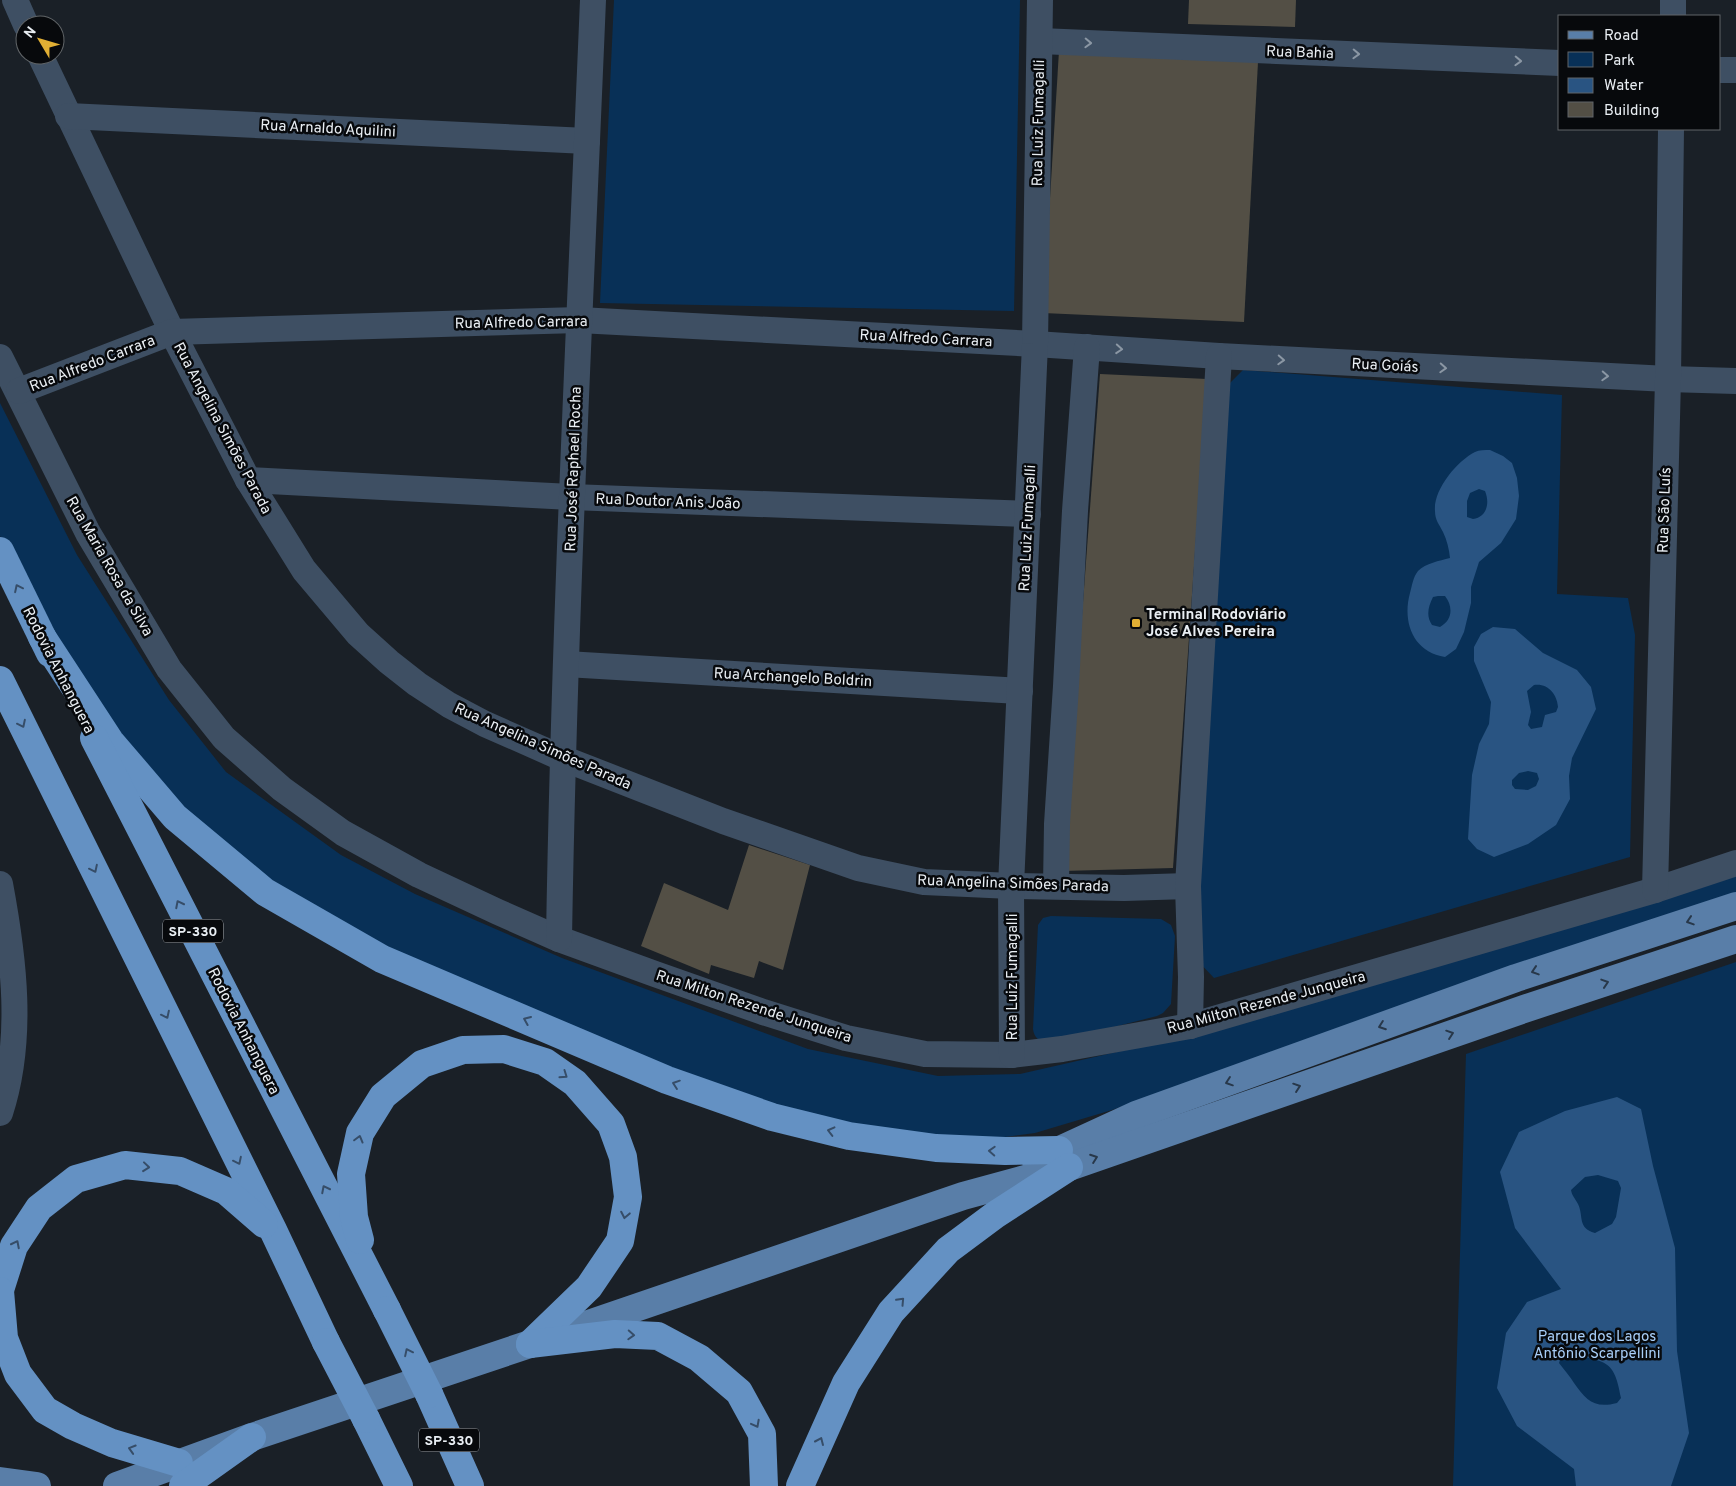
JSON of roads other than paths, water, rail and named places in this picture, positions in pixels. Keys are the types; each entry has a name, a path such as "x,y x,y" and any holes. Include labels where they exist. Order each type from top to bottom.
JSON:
{"highway":[{"name":"Rodovia Anhanguera","path":"0,551 387,1310 429,1394 470,1486"},
{"path":"42,636 110,741 175,816 265,892 382,959 667,1080 772,1117 849,1136 936,1148 1005,1151 1064,1158"},
{"path":"0,680 326,1342 397,1482"},
{"path":"368,1273 354,1217 352,1174 360,1133 383,1096 422,1064 463,1050 504,1049 545,1062 575,1083 611,1124 623,1157 628,1197 620,1241 589,1288 530,1344"},
{"path":"800,1486 846,1383 891,1312 948,1250 996,1215 1064,1158"},
{"path":"252,1436 181,1475 73,1426 45,1410 18,1374 4,1338 0,1291 14,1246 39,1208 76,1179 125,1165 180,1171 226,1191 272,1230"},
{"path":"530,1344 615,1334 658,1336 699,1358 739,1392 762,1434 764,1486"}],"main road":[{"path":"1064,1158 1136,1115 1507,981 1736,906"},
{"path":"252,1436 530,1344 963,1196 1064,1158 1487,1022 1736,939"},
{"path":"116,1486 181,1475"},
{"path":"0,1481 37,1486"}],"street":[{"path":"15,0 22,15"},
{"name":"Rua José Raphael Rocha","path":"559,939 562,758 571,497 593,0"},
{"name":"Rua Luiz Fumagalli","path":"1012,1055 1011,886 1035,344 1040,0"},
{"path":"1673,0 1673,15"},
{"name":"Rua Bahia","path":"1040,41 1558,63"},
{"name":"Rua Angelina Simões Parada","path":"45,65 172,332 248,480 304,570 358,634 417,684 448,704 485,724 562,758 723,821 858,868 924,882 1124,888 1188,886"},
{"path":"1721,70 1736,70"},
{"name":"Rua Arnaldo Aquilini","path":"68,116 587,141"},
{"name":"Rua São Luís","path":"1655,890 1668,379 1671,130"},
{"name":"Rua Alfredo Carrara","path":"18,391 172,332 579,320 1035,344"},
{"name":"Rua Goiás","path":"1035,344 1219,356 1668,379 1736,380"},
{"path":"1056,886 1057,824 1087,347"},
{"name":"Rua Maria Rosa da Silva","path":"0,356 88,533 169,669 224,738"},
{"path":"1190,1026 1191,977 1188,886 1219,356"},
{"name":"Rua Doutor Anis João","path":"248,480 571,497 1028,514"},
{"name":"Rua Archangelo Boldrin","path":"566,664 1020,691"},
{"name":"Rua Milton Rezende Junqueira","path":"224,738 282,789 343,833 419,875 498,912 559,939 764,1012 846,1038 925,1054 1012,1055 1062,1049 1190,1026 1655,890 1736,863"},
{"path":"0,884 9,932 14,992 14,1045 0,1113"}],"water":[{"path":"1490,450 1512,463 1517,478 1519,496 1516,519 1501,543 1479,562 1471,587 1471,603 1464,632 1456,649 1445,657 1425,649 1412,634 1408,615 1410,593 1414,579 1421,568 1450,558 1446,538 1435,514 1435,503 1442,485 1454,469 1468,456 1477,451","holes":["1479,489 1485,491 1487,505 1484,512 1478,518 1473,519 1467,517 1467,501 1470,493","1445,596 1450,608 1447,621 1440,627 1432,625 1428,615 1433,597"]},
{"path":"1493,627 1515,629 1543,653 1577,670 1591,687 1596,709 1572,758 1569,776 1570,799 1556,825 1528,844 1494,857 1477,849 1468,839 1472,775 1479,744 1489,724 1491,702 1474,661 1474,647 1481,634","holes":["1534,685 1544,686 1551,690 1556,698 1558,707 1556,712 1545,715 1542,727 1531,729 1528,725 1531,712 1527,691","1528,771 1537,773 1539,779 1536,786 1528,790 1515,789 1512,785 1512,780 1519,773"]},
{"path":"1617,1097 1641,1109 1653,1166 1675,1248 1677,1351 1689,1433 1671,1486 1576,1486 1574,1469 1517,1426 1497,1388 1506,1333 1527,1302 1561,1289 1515,1228 1500,1172 1519,1132 1565,1111","holes":["1598,1175 1618,1181 1621,1188 1616,1217 1612,1224 1595,1233 1589,1231 1583,1225 1580,1208 1571,1190 1585,1177","1566,1352 1597,1360 1610,1367 1615,1374 1621,1398 1617,1403 1602,1405 1591,1402 1559,1363 1561,1357"]}],"place":[{"name":"Terminal Rodoviário José Alves Pereira","path":"1136,623"}],"park label":[{"name":"Parque dos Lagos Antônio Scarpellini","path":"1597,1344"}]}
